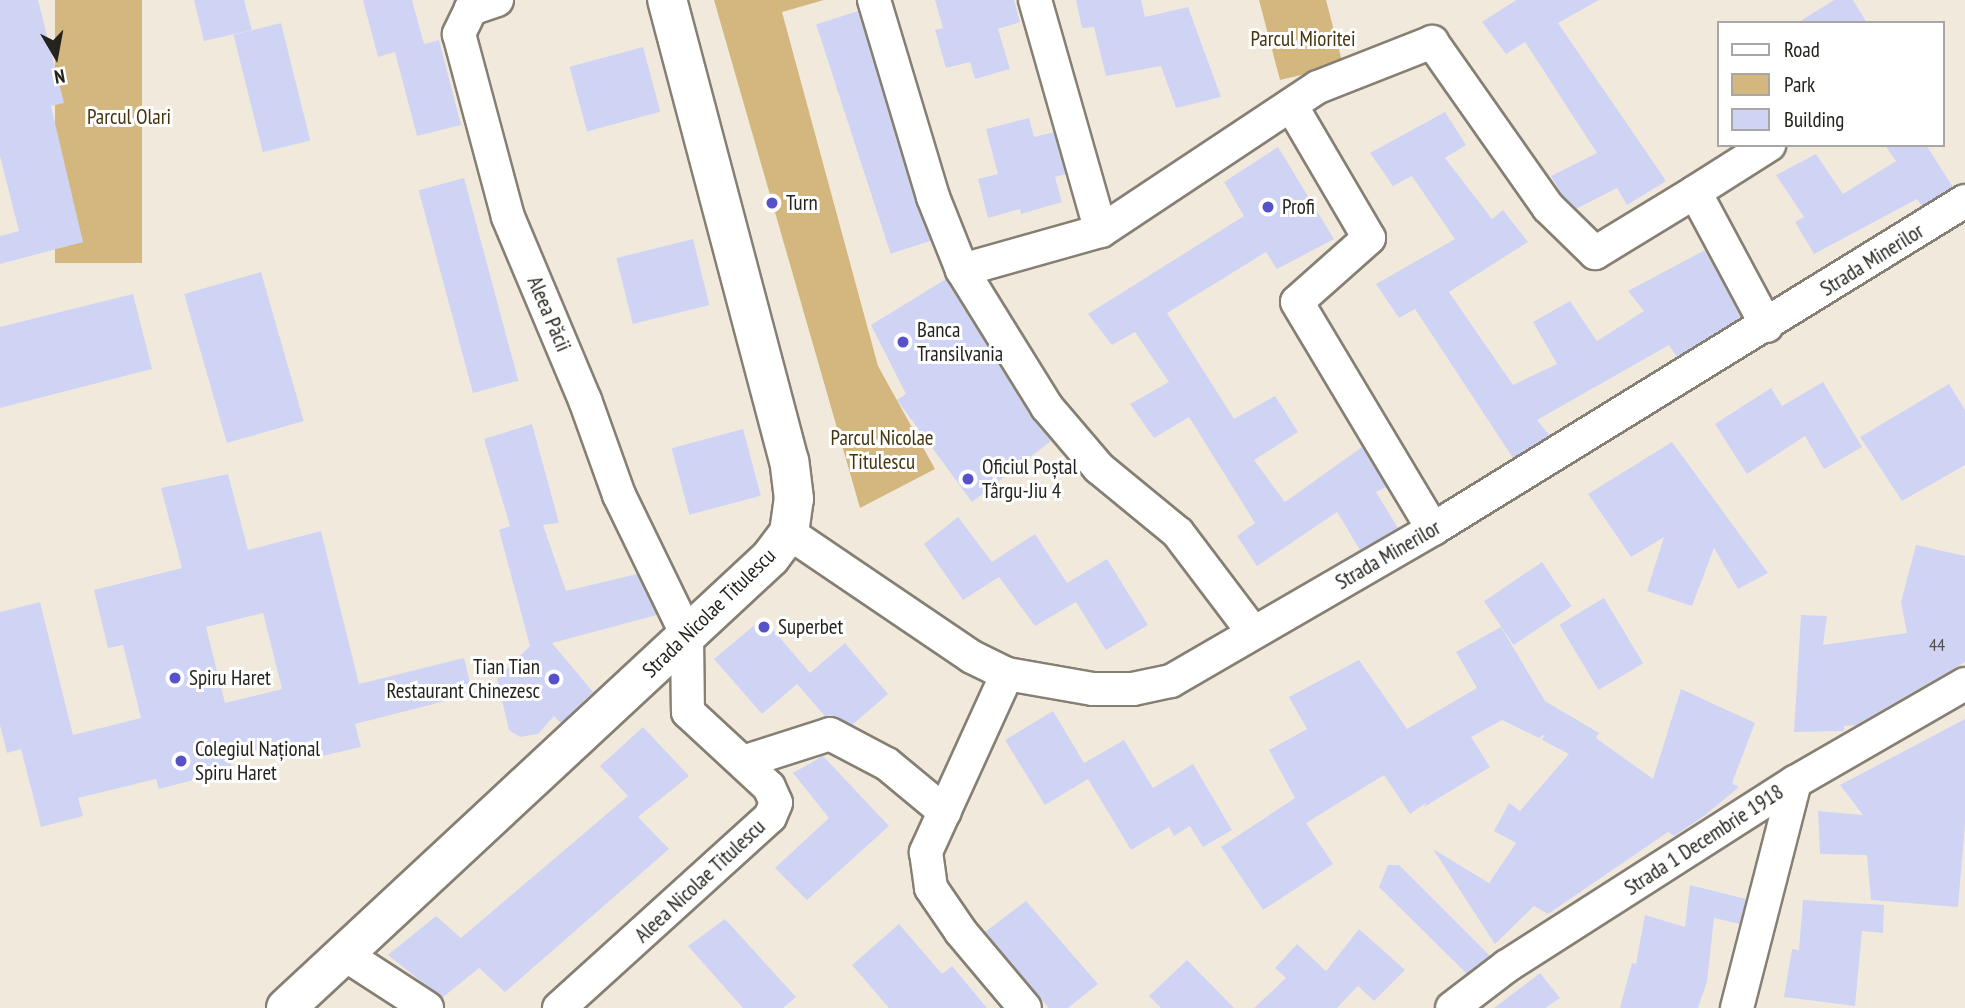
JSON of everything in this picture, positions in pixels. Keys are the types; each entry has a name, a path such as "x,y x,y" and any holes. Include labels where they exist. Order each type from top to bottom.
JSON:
{"main road":[{"name":"Strada Nicolae Titulescu","path":"286,1008 770,558 789,533 794,499 789,461 667,0"}],"street":[{"name":"Aleea Păcii","path":"497,0 471,9 459,34 508,217 585,400 620,495 687,635"},
{"path":"874,0 933,197 962,270 1047,407 1099,468 1178,533 1253,632"},
{"path":"1035,0 1101,231"},
{"path":"962,270 1101,231 1318,87 1432,42 1548,207 1595,253 1766,147"},
{"path":"1291,105 1369,238 1297,302 1433,529"},
{"path":"1695,192 1767,326"},
{"name":"Strada Minerilor","path":"789,533 972,657 1007,674 1093,689 1133,689 1171,681 1433,529 1767,326 1965,201"},
{"name":"Aleea Nicolae Titulescu","path":"559,1008 770,817 776,803 769,788 688,712 687,635"},
{"path":"1007,674 958,773 945,812 926,852 931,888 961,932 1025,1008"},
{"name":"Strada 1 Decembrie 1918","path":"1452,1008 1507,966 1795,782 1965,684"},
{"path":"743,762 830,734 887,764 945,812"},
{"path":"1737,1008 1795,782"},
{"path":"344,954 427,1008"}],"green space":[{"name":"Parcul Olari","path":"55,0 142,0 142,263 55,263"},
{"name":"Parcul Nicolae Titulescu","path":"714,0 824,0 782,12 878,366 935,469 860,508"},
{"name":"Parcul Mioritei","path":"1259,0 1326,0 1343,65 1280,80"}],"building":[{"path":"0,0 38,0 64,103 51,106 83,242 0,264 0,236 19,231 0,156"},
{"path":"194,0 244,0 252,30 204,41"},
{"path":"363,0 412,0 424,44 439,40 461,125 417,136 395,52 378,57"},
{"path":"935,0 1014,0 1020,22 998,29 1010,69 975,79 970,62 946,68 935,30 943,28"},
{"path":"1076,0 1141,0 1145,17 1188,7 1221,97 1176,108 1161,66 1106,76 1094,27 1082,28"},
{"path":"1516,0 1599,0 1558,23 1666,181 1627,205 1617,188 1576,209 1562,195 1551,176 1597,153 1525,42 1506,54 1482,22"},
{"path":"1834,0 1853,0 1866,21 1800,21"},
{"path":"858,11 932,240 891,254 816,25"},
{"path":"281,23 310,140 263,152 233,35"},
{"path":"643,47 660,112 587,131 570,67"},
{"path":"1445,112 1466,145 1445,158 1492,219 1503,210 1528,242 1449,292 1513,385 1557,364 1533,322 1570,301 1597,341 1644,311 1628,291 1705,250 1741,317 1677,357 1669,345 1537,420 1550,436 1513,458 1415,309 1399,318 1376,284 1455,239 1412,176 1393,186 1370,153"},
{"path":"1029,118 1034,137 1054,132 1066,174 1055,177 1062,202 1021,214 1020,209 988,218 978,179 998,174 986,129"},
{"path":"1278,147 1334,239 1277,269 1266,252 1167,313 1234,419 1275,396 1298,432 1254,460 1285,502 1362,447 1386,487 1376,492 1398,528 1360,550 1337,512 1257,566 1237,536 1255,523 1189,417 1154,438 1130,404 1169,382 1135,332 1112,345 1088,314 1244,216 1224,182"},
{"path":"1886,147 1927,147 1953,187 1922,206 1917,199 1814,254 1795,222 1804,217 1776,175 1816,154 1843,194 1896,161"},
{"path":"464,178 518,381 473,393 419,190"},
{"path":"693,239 709,305 633,324 616,258"},
{"path":"261,272 304,421 227,443 184,294"},
{"path":"946,279 1031,417 1051,441 972,502 897,400 906,394 871,325"},
{"path":"133,294 152,369 0,408 0,327"},
{"path":"1823,382 1862,447 1824,469 1805,436 1747,474 1715,424 1771,388 1782,406"},
{"path":"1949,384 1965,410 1965,465 1902,501 1860,437"},
{"path":"532,424 559,523 543,525 566,591 637,574 657,615 552,643 593,692 561,723 554,716 538,734 520,737 509,730 497,679 530,646 499,530 510,526 484,439"},
{"path":"743,429 761,496 689,515 672,448"},
{"path":"1672,442 1768,573 1738,589 1714,548 1692,606 1647,591 1664,537 1631,557 1588,494"},
{"name":"Spiru Haret","path":"228,474 248,550 321,531 359,684 464,658 473,694 355,724 361,747 318,757 313,740 230,761 232,770 159,789 156,779 78,798 83,816 41,827 21,749 7,753 0,725 0,612 40,602 73,735 141,718 123,645 108,648 94,590 182,568 161,488","holes":["263,613 282,689 225,703 206,627"]},
{"path":"958,517 992,562 1035,534 1067,583 1107,559 1148,625 1106,650 1076,602 1035,626 999,577 963,600 924,544"},
{"path":"1916,545 1965,556 1965,662 1856,725 1844,726 1844,731 1794,732 1801,615 1827,616 1823,645 1907,633 1901,602"},
{"path":"1542,562 1572,606 1514,645 1484,601"},
{"path":"1604,598 1643,663 1599,690 1559,625"},
{"path":"763,618 810,673 845,643 888,694 852,725 825,716 797,684 762,714 714,659"},
{"path":"1501,627 1545,701 1599,733 1596,738 1653,779 1681,689 1755,723 1732,783 1739,787 1674,836 1668,832 1548,914 1534,906 1495,944 1433,849 1489,883 1516,843 1494,831 1509,803 1520,811 1569,754 1542,740 1545,734 1539,738 1502,720 1471,737 1490,767 1424,807 1426,803 1410,814 1384,775 1306,823 1333,864 1263,910 1221,847 1295,798 1269,750 1307,729 1289,697 1359,660 1407,729 1477,688 1456,652"},
{"path":"1053,711 1084,763 1124,740 1153,788 1193,764 1232,830 1203,847 1190,826 1174,836 1169,827 1131,850 1088,779 1045,805 1005,740"},
{"path":"1965,719 1965,824 1958,907 1871,900 1867,855 1820,854 1818,811 1863,815 1840,785"},
{"path":"643,727 689,776 638,817 669,849 505,992 479,968 442,998 388,955 436,916 461,938 628,796 600,766"},
{"path":"823,756 889,826 807,900 775,868 829,818 793,773"},
{"path":"1388,865 1399,865 1490,956 1467,974 1379,887"},
{"path":"1690,885 1746,899 1740,924 1714,918 1707,982 1698,1008 1620,1008 1632,963 1636,964 1645,915 1685,927"},
{"path":"1803,900 1884,905 1883,933 1862,931 1855,1006 1784,997 1792,949 1799,950"},
{"path":"1026,901 1098,984 1068,1008 1049,1008 985,932"},
{"path":"725,919 796,997 783,1008 743,1008 688,946"},
{"path":"899,924 942,974 952,966 987,1008 889,1008 852,965"},
{"path":"1359,929 1405,970 1374,1001 1358,986 1337,1008 1254,1008 1286,978 1275,968 1297,944 1326,971"},
{"path":"1187,960 1234,1008 1161,1008 1149,996"},
{"path":"1540,973 1560,998 1545,1008 1494,1008"}],"place":[{"name":"Turn","path":"772,203"},
{"name":"Profi","path":"1268,207"},
{"name":"Banca Transilvania","path":"903,342"},
{"name":"Oficiul Poștal Târgu-Jiu 4","path":"968,479"},
{"name":"Superbet","path":"764,627"},
{"name":"Spiru Haret","path":"175,678"},
{"name":"Tian Tian Restaurant Chinezesc","path":"554,679"},
{"name":"Colegiul Național Spiru Haret","path":"181,761"}]}
